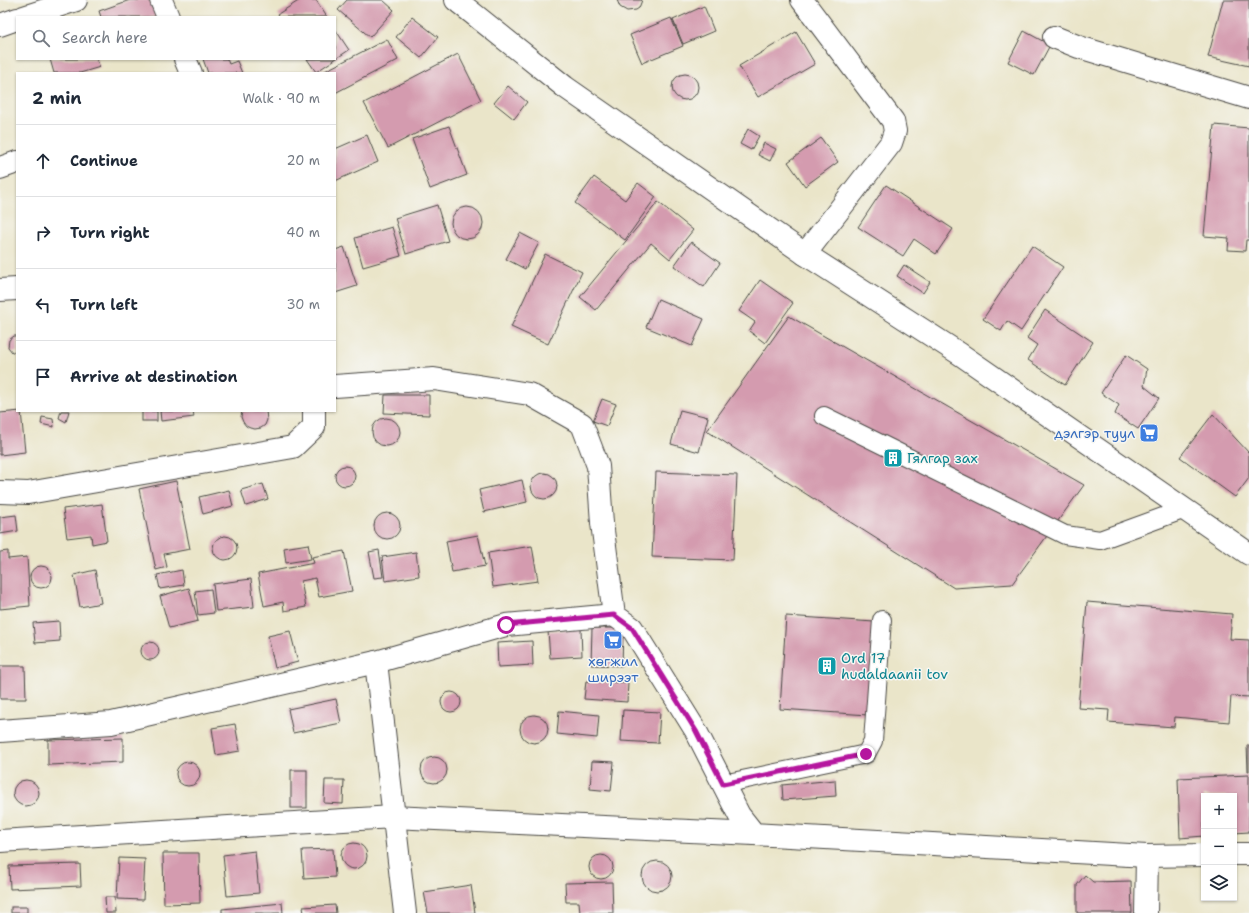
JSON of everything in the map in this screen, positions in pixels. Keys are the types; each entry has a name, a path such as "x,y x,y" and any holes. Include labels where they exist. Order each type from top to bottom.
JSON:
{"street":[{"path":"27,16 76,0"},
{"path":"161,0 168,16"},
{"path":"456,0 565,87 804,254 960,354 1249,554"},
{"path":"802,0 893,121 895,131 891,143 804,254"},
{"path":"0,25 16,19"},
{"path":"1054,36 1079,47 1249,98"},
{"path":"185,60 191,72"},
{"path":"0,168 16,162"},
{"path":"0,290 16,289"},
{"path":"336,386 434,379 529,394 582,424 598,466 602,523 614,615"},
{"path":"0,492 28,493 293,447 314,427 314,412"},
{"path":"0,731 111,723 376,662 506,625 614,615 632,628 696,731 739,815 754,834"},
{"path":"376,662 405,913"},
{"path":"0,841 393,817 754,834 1147,856 1201,855"},
{"path":"1237,854 1249,854"},
{"path":"1146,913 1147,856"}],"lane":[{"path":"824,416 1065,536 1100,540 1185,509"},
{"path":"723,784 866,754 873,741 882,620"}],"building":[{"path":"130,0 153,0 159,16 101,16 99,11"},
{"path":"300,0 316,0 326,16 279,16 278,14"},
{"path":"347,0 383,0 394,10 370,37 338,10"},
{"path":"617,0 642,0 639,8 636,10 627,11 620,7"},
{"path":"1223,0 1249,0 1249,66 1208,57"},
{"path":"704,6 714,31 683,44 673,20"},
{"path":"412,17 438,37 421,58 396,37"},
{"path":"671,18 683,46 642,63 630,35"},
{"path":"336,30 349,50 336,59"},
{"path":"1024,31 1050,45 1034,75 1008,62"},
{"path":"796,32 815,64 758,97 739,66"},
{"path":"387,39 398,60 336,92 336,72 323,72"},
{"path":"458,54 481,100 388,148 364,103"},
{"path":"50,60 96,60 100,67 83,72 54,72"},
{"path":"203,60 227,60 229,64 237,61 242,72 208,72"},
{"path":"308,60 334,60 316,72"},
{"path":"685,74 694,78 698,87 694,96 685,100 676,96 672,87 676,78"},
{"path":"508,86 527,102 514,119 494,103"},
{"path":"1214,125 1249,128 1249,240 1246,240 1245,251 1228,250 1229,238 1204,236"},
{"path":"449,126 467,175 430,189 412,139"},
{"path":"748,129 759,136 751,150 740,144"},
{"path":"367,135 378,162 336,181 336,149"},
{"path":"821,138 838,162 805,186 788,162"},
{"path":"764,143 776,149 770,161 758,155"},
{"path":"594,177 625,200 638,183 656,197 625,240 575,203"},
{"path":"886,185 953,229 936,254 914,239 903,256 858,227"},
{"path":"658,202 693,230 670,259 651,243 596,310 580,297"},
{"path":"437,205 448,241 406,254 395,218"},
{"path":"464,207 470,207 480,214 483,223 482,229 476,236 470,239 464,239 454,232 451,226 451,220 458,210"},
{"path":"392,227 401,256 363,267 355,238"},
{"path":"520,233 539,243 525,269 506,259"},
{"path":"691,242 720,263 704,287 674,266"},
{"path":"1032,246 1063,267 1021,331 1007,321 1001,331 983,319"},
{"path":"344,247 357,286 336,293 336,250"},
{"path":"545,254 582,272 548,344 511,327"},
{"path":"904,265 930,282 923,293 897,276"},
{"path":"760,280 793,303 765,343 749,331 755,322 739,311"},
{"path":"658,299 704,319 692,346 646,327"},
{"path":"1045,310 1093,342 1065,385 1028,360 1037,345 1027,338"},
{"name":"Гялгар зах","path":"789,316 1084,485 1012,584 954,588 707,431"},
{"path":"16,336 16,352 12,352 8,347 9,340"},
{"path":"1126,355 1147,369 1144,386 1159,398 1138,429 1115,414 1119,405 1101,393"},
{"path":"385,395 429,395 429,415 384,413"},
{"path":"602,399 616,404 607,426 593,421"},
{"path":"680,410 708,417 699,452 671,444"},
{"path":"21,412 25,452 0,455 0,413"},
{"path":"61,412 69,412 66,422 59,418"},
{"path":"142,412 157,412 157,421 142,421"},
{"path":"160,412 193,412 194,417 161,421"},
{"path":"242,412 266,412 267,420 265,425 261,428 255,429 246,426 241,417"},
{"path":"1213,414 1249,453 1249,478 1235,497 1180,457"},
{"path":"42,417 53,419 54,427 41,424"},
{"path":"386,418 396,422 400,432 396,442 386,446 376,442 372,432 376,422"},
{"path":"345,466 352,469 355,476 352,483 345,486 338,483 335,476 338,469"},
{"path":"656,472 737,475 733,560 652,557"},
{"path":"544,473 554,476 557,486 554,496 544,499 534,496 531,486 534,476"},
{"path":"522,480 527,502 484,512 479,490"},
{"path":"176,481 190,549 164,554 167,567 156,570 139,489"},
{"path":"263,484 268,499 246,506 241,490"},
{"path":"229,490 233,506 203,514 199,497"},
{"path":"102,504 107,541 92,544 91,535 67,538 63,509"},
{"path":"387,513 396,517 400,526 396,535 387,539 378,535 374,526 378,517"},
{"path":"16,515 18,531 0,534 0,517"},
{"path":"478,535 485,566 452,572 446,541"},
{"path":"225,536 234,539 237,548 234,557 225,560 216,557 213,548 216,539"},
{"path":"308,544 311,559 286,563 284,548"},
{"path":"532,546 538,581 493,587 488,553"},
{"path":"379,550 383,577 374,578 369,552"},
{"path":"8,551 8,559 27,557 30,606 0,609 0,552"},
{"path":"344,551 352,591 319,597 315,578 301,581 306,607 284,611 283,602 264,606 258,574 314,563 312,557"},
{"path":"416,552 419,576 385,581 382,557"},
{"path":"41,566 49,569 52,577 49,585 41,588 33,585 30,577 33,569"},
{"path":"95,570 101,603 80,607 74,575"},
{"path":"182,570 184,585 160,589 157,575"},
{"path":"251,579 254,607 216,611 213,584"},
{"path":"189,588 198,621 169,628 160,596"},
{"path":"211,589 214,613 198,615 195,591"},
{"path":"1087,602 1232,614 1230,639 1249,640 1249,697 1231,696 1229,722 1175,717 1174,727 1108,722 1109,710 1078,708"},
{"name":"Ord 17 hudaldaanii tov","path":"786,616 874,622 868,715 780,709"},
{"path":"59,621 60,641 35,643 33,623"},
{"path":"592,628 623,628 622,666 591,665"},
{"path":"581,629 582,656 550,658 548,631"},
{"path":"290,631 298,662 275,668 268,636"},
{"path":"532,641 533,665 498,667 497,643"},
{"path":"146,642 154,642 159,647 157,658 154,660 146,660 141,655 141,647"},
{"path":"0,666 25,666 26,699 0,699"},
{"path":"586,681 628,683 627,702 584,699"},
{"path":"451,692 458,695 461,702 458,709 451,712 444,709 441,702 444,695"},
{"path":"336,699 341,723 293,733 288,709"},
{"path":"623,710 660,712 658,743 621,741"},
{"path":"559,711 599,715 597,738 557,734"},
{"path":"534,715 544,719 548,729 544,739 534,743 524,739 520,729 524,719"},
{"path":"235,724 240,751 216,755 212,728"},
{"path":"123,738 123,762 48,765 48,740"},
{"path":"1247,745 1249,745 1249,771 1248,771"},
{"path":"434,757 443,761 447,770 443,779 434,783 425,779 421,770 425,761"},
{"path":"592,761 614,762 611,791 590,789"},
{"path":"188,762 197,765 200,774 197,783 188,786 179,783 176,774 179,765"},
{"path":"291,770 307,770 307,808 291,808"},
{"path":"1249,775 1249,832 1237,833 1237,793 1201,793 1201,836 1180,838 1178,778"},
{"path":"26,780 35,784 39,793 35,802 26,806 17,802 13,793 17,784"},
{"path":"325,780 344,780 343,804 324,803"},
{"path":"835,780 836,796 783,800 782,785"},
{"path":"354,843 363,847 367,856 363,865 354,869 345,865 341,856 345,847"},
{"path":"333,849 335,877 304,879 302,850"},
{"path":"255,851 259,893 227,896 223,855"},
{"path":"163,853 199,853 200,903 164,904"},
{"path":"601,855 609,859 613,867 609,875 601,879 593,875 589,867 593,859"},
{"path":"119,858 145,859 143,900 117,899"},
{"path":"657,861 667,866 672,876 667,886 657,891 647,886 642,876 647,866"},
{"path":"80,864 81,886 10,889 9,866"},
{"path":"1085,875 1093,882 1131,881 1132,913 1077,913 1077,885"},
{"path":"612,882 613,913 580,913 579,902 566,902 565,883"},
{"path":"471,885 475,913 428,913 424,892"},
{"path":"105,897 115,897 116,913 106,913"},
{"path":"282,903 283,913 222,913 222,909"},
{"path":"335,905 336,913 304,913 303,907"},
{"path":"11,907 27,907 27,913 11,913"}],"place":[{"name":"дэлгэр туул","path":"1149,433"},
{"name":"Гялгар зах","path":"893,458"},
{"name":"хөгжил ширээт","path":"613,640"},
{"name":"Ord 17 hudaldaanii tov","path":"827,666"}],"route":[{"path":"506,625 614,615 632,628 696,731 723,784 866,754"}]}
